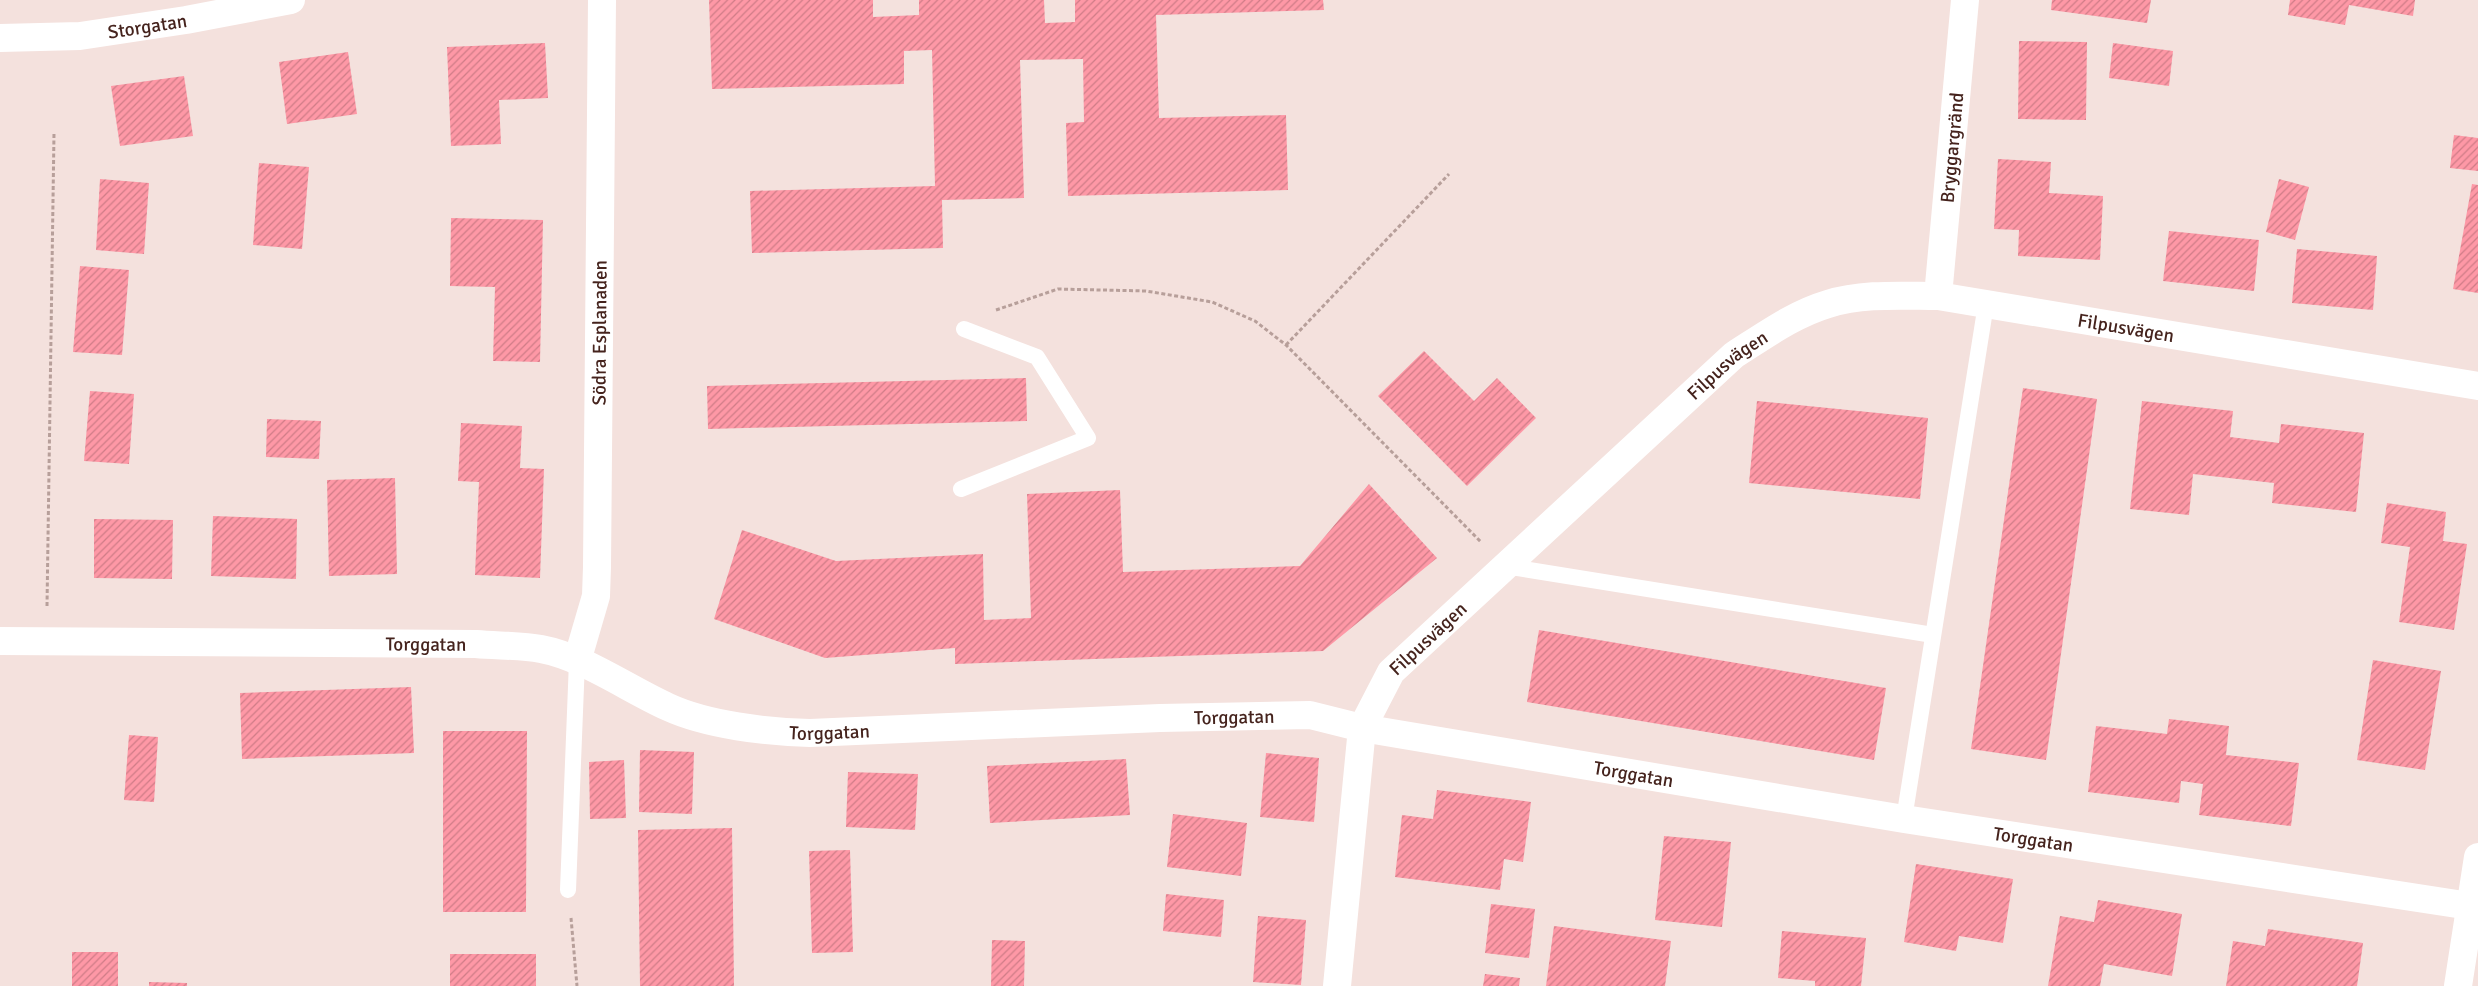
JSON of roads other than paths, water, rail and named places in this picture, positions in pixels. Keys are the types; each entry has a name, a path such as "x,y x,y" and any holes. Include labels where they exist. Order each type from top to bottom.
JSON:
{"street":[{"name":"Storgatan","path":"0,38 80,36 186,20 291,0"},
{"name":"Södra Esplanaden","path":"577,661 596,596 602,0"},
{"name":"Bryggargränd","path":"1938,296 1965,0"},
{"name":"Filpusvägen","path":"1337,986 1362,728 1391,672 1734,355 1786,322 1828,303 1850,299 1877,296 1938,296 2478,386"},
{"name":"Torggatan","path":"0,641 476,644 541,649 577,661 670,708 693,716 775,733 1150,718 1310,715 1362,728 1904,819 2470,906"},
{"path":"2458,986 2478,857"}],"lane":[{"path":"1904,819 1986,304"},
{"path":"961,489 1088,438 1037,357 964,330"},
{"path":"1505,566 1933,635"},
{"path":"568,890 577,661"}]}
